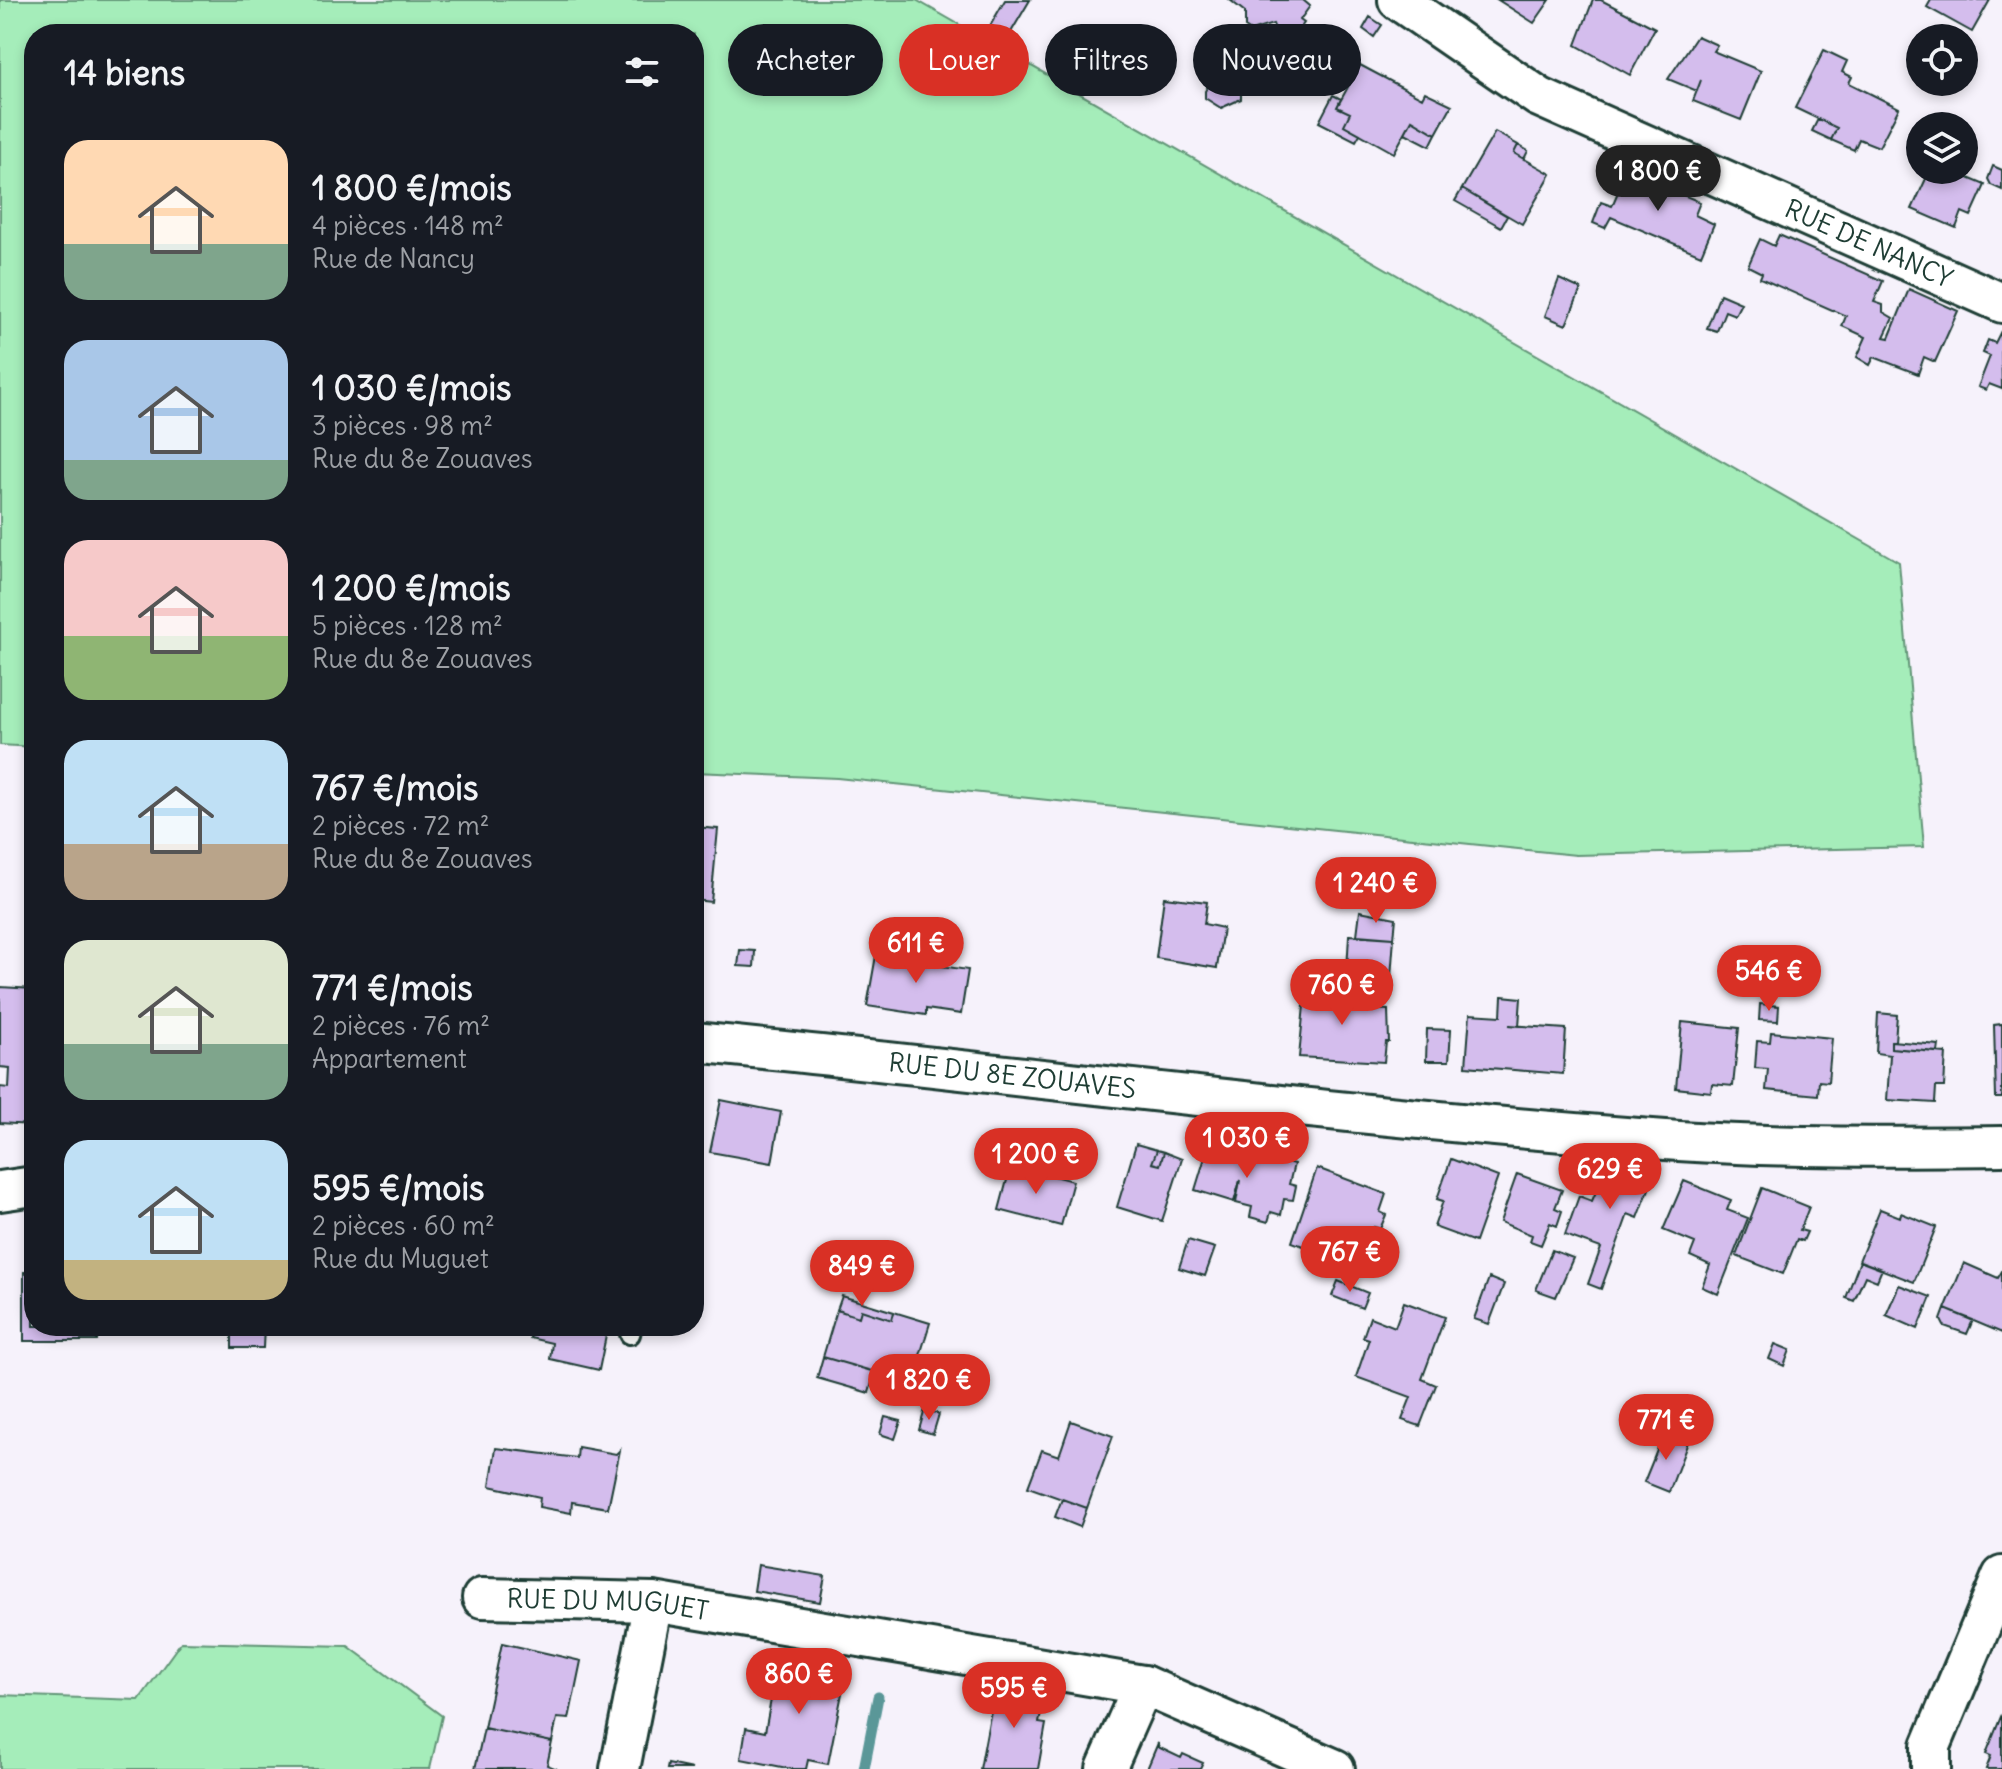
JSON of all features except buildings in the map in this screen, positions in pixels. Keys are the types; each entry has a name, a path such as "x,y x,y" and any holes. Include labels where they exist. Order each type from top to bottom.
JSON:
{"street":[{"name":"RUE DE NANCY","path":"1398,0 1539,97 2002,303"},
{"name":"RUE DU 8E ZOUAVES","path":"704,1043 1136,1091 1681,1141 1873,1147 2002,1146"},
{"path":"0,1191 24,1187"},
{"path":"1931,1769 1931,1746 2002,1576"},
{"name":"RUE DU MUGUET","path":"482,1598 653,1602 1143,1685 1335,1769"},
{"path":"620,1769 653,1602"},
{"path":"1106,1769 1143,1685"}],"green space":[{"path":"0,0 916,0 958,24 899,24 899,96 1029,96 1029,65 1045,74 1045,96 1084,96 1899,562 1924,847 1576,855 837,778 704,772 704,24 24,24 24,746 0,745"},
{"path":"181,1642 348,1646 442,1716 430,1769 0,1769 0,1695 139,1700"}],"waterway":[{"path":"864,1769 878,1697"}]}
